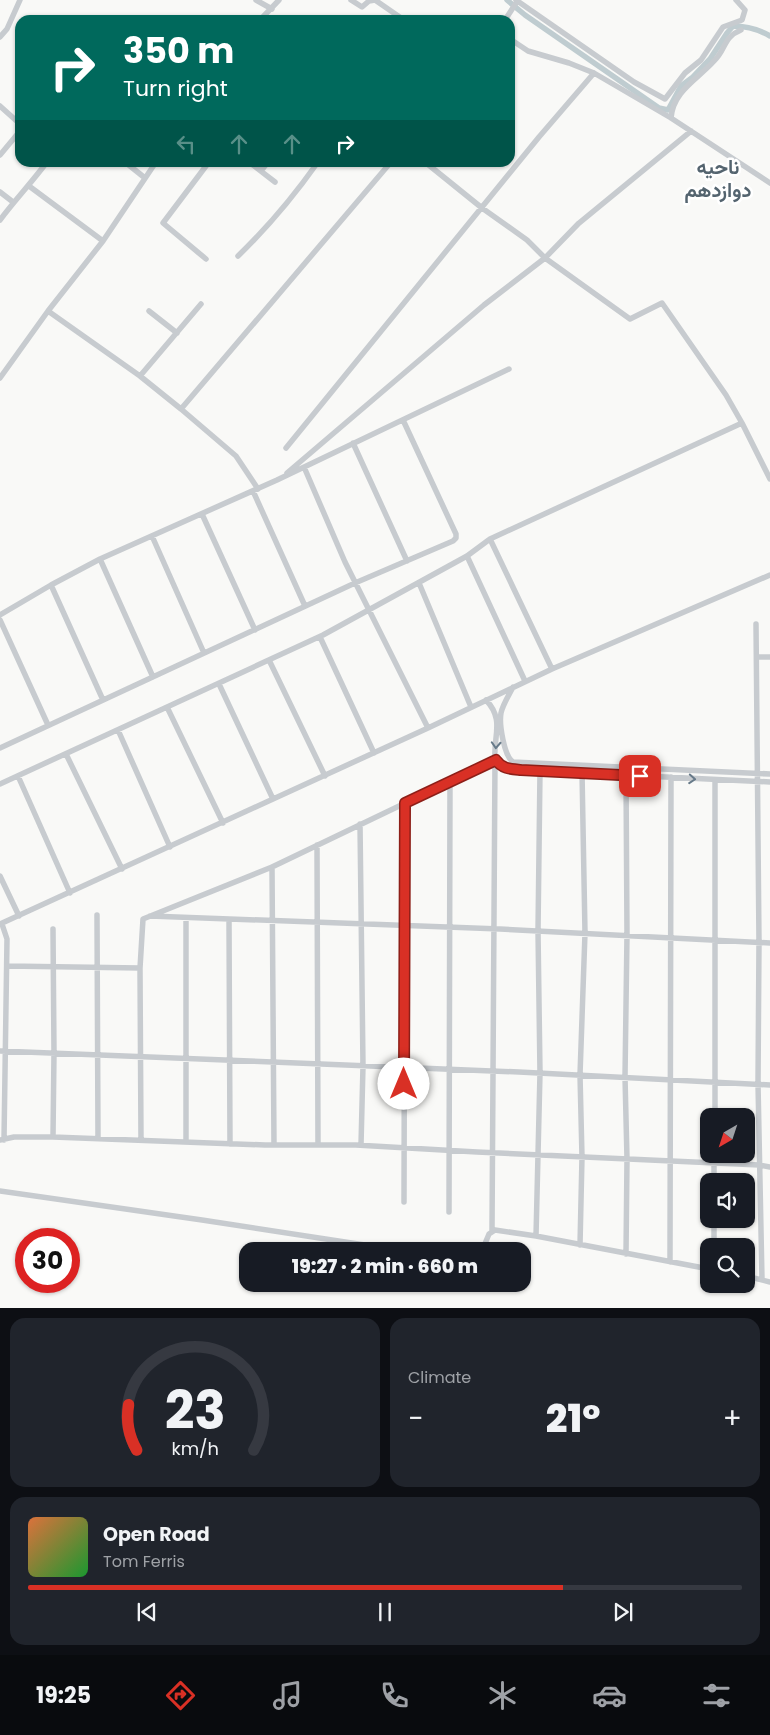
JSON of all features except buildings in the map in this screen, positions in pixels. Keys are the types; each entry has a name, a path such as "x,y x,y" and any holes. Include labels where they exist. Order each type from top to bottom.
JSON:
{"street":[{"path":"0,37 6,30 20,0"},
{"path":"256,0 272,9"},
{"path":"265,15 278,0"},
{"path":"351,0 362,7 369,1 375,0 397,15"},
{"path":"508,15 517,0 634,82 665,99 685,73 702,60 723,28 742,20 744,10 736,0"},
{"path":"671,118 672,109 686,86 716,60 724,43 733,33 741,30"},
{"path":"515,42 528,51 569,63 594,74 671,118 770,184"},
{"path":"515,167 594,74"},
{"path":"0,116 2,108 15,120"},
{"path":"277,480 308,456 484,305 545,258 579,224 691,131"},
{"path":"0,155 15,137"},
{"path":"0,220 43,167"},
{"path":"131,167 145,178"},
{"path":"0,378 48,311 103,242 153,167"},
{"path":"204,167 163,223 206,259"},
{"path":"256,167 275,182"},
{"path":"261,171 264,167"},
{"path":"238,256 266,228 314,167"},
{"path":"181,409 387,167"},
{"path":"431,167 482,208 527,240 545,258 630,319 662,303 726,395 770,479"},
{"path":"286,448 515,167"},
{"path":"29,186 103,242"},
{"path":"0,192 13,202"},
{"path":"140,376 201,304"},
{"path":"48,311 140,376 236,456 255,490 305,606"},
{"path":"149,311 177,333"},
{"path":"0,615 50,584 100,559 277,480 509,369"},
{"path":"0,747 355,583 453,541 456,538 456,534 403,420"},
{"path":"0,784 320,637 467,556 490,539 742,423"},
{"path":"354,443 407,561"},
{"path":"304,467 355,583 428,728"},
{"path":"202,514 255,630"},
{"path":"152,536 204,653"},
{"path":"490,539 552,669"},
{"path":"467,556 525,681"},
{"path":"100,559 153,677"},
{"path":"700,1162 449,1151 362,1145 230,1144 53,1137 14,1137 2,1140 7,939 1,924 325,776 525,681 770,575"},
{"path":"418,583 471,706"},
{"path":"50,584 103,700"},
{"path":"0,620 48,725"},
{"path":"756,624 759,942 758,1084 762,1279"},
{"path":"320,637 374,753"},
{"path":"757,657 770,657"},
{"path":"269,660 325,776"},
{"path":"219,684 273,800"},
{"path":"513,687 502,708 501,716 506,752 508,758 513,762 770,774"},
{"path":"486,700 495,710 497,719 494,929 494,1153 492,1231 486,1242"},
{"path":"167,707 223,822"},
{"path":"118,730 170,847"},
{"path":"66,754 122,869"},
{"path":"496,760 505,768 521,770 770,782"},
{"path":"141,1140 140,968 142,921 148,915 272,867 496,760"},
{"path":"536,1236 540,1073 538,931 540,770"},
{"path":"580,1245 582,1157 580,1075 585,933 582,772"},
{"path":"626,775 626,1254"},
{"path":"18,776 70,893"},
{"path":"670,777 670,1262"},
{"path":"715,780 715,1108"},
{"path":"449,1212 450,781"},
{"path":"404,1202 405,803"},
{"path":"360,824 362,1145"},
{"path":"317,845 318,1145"},
{"path":"272,867 274,1145"},
{"path":"0,876 19,916"},
{"path":"98,915 98,1138"},
{"path":"148,915 585,933 770,943"},
{"path":"186,918 186,1142"},
{"path":"228,919 230,1144"},
{"path":"53,929 53,1137"},
{"path":"7,966 140,968"},
{"path":"3,1051 540,1073 770,1085"},
{"path":"714,1173 714,1163 770,1167"},
{"path":"0,1192 345,1242"},
{"path":"492,1231 536,1236 700,1267"},
{"path":"761,1249 770,1250"},
{"path":"755,1278 770,1282"}],"waterway":[{"path":"507,0 525,15 659,108 668,110 681,86 693,77 710,59 733,26 753,28 770,36"}],"district":[{"name":"ناحیه دوازدهم","path":"718,178"}],"route":[{"path":"404,1084 405,803 496,760 505,768 521,770 640,776"}]}
